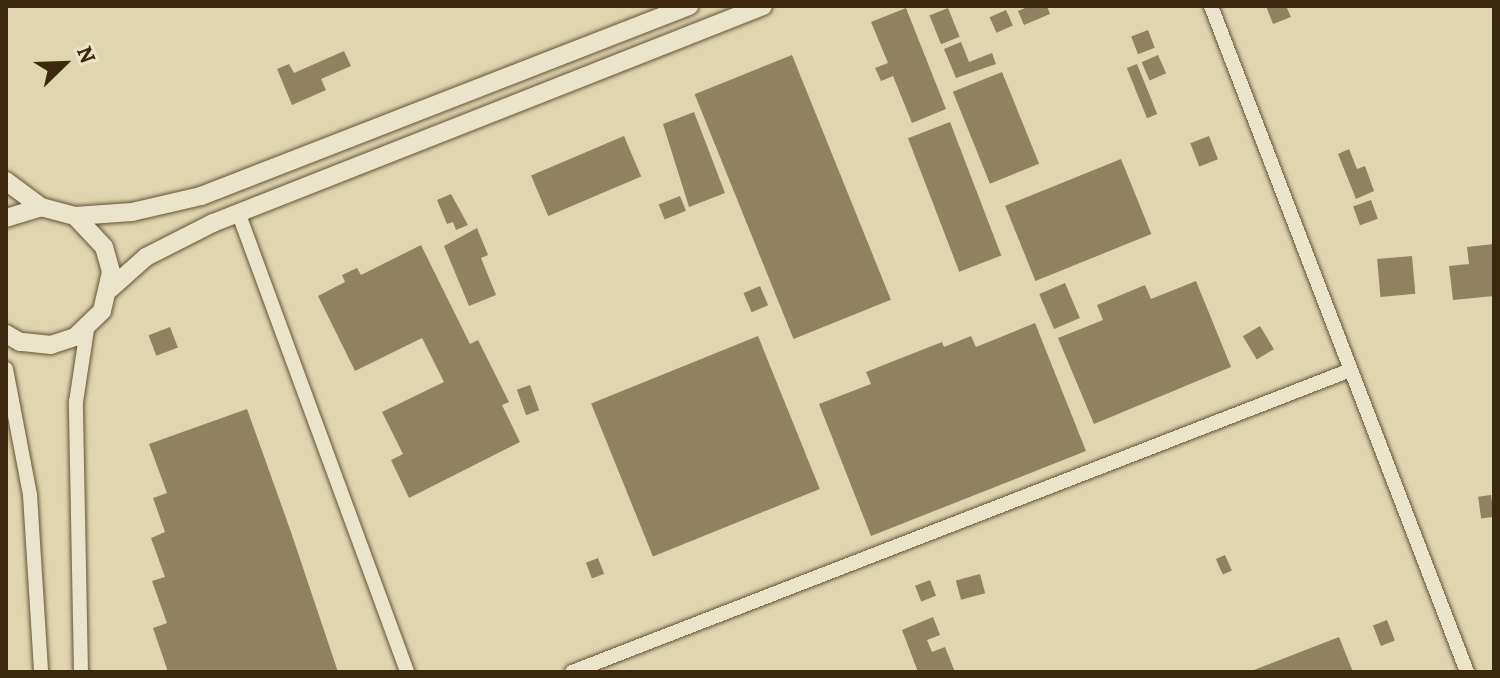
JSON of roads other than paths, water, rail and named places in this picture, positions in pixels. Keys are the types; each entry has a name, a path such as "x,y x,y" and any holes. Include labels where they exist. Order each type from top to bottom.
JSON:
{"street":[{"path":"6,181 41,207 75,216 132,212 201,196 689,6"},
{"path":"110,289 146,257 238,212 763,6"},
{"path":"1211,6 1348,371 1467,672"},
{"path":"6,218 41,207"},
{"path":"238,212 407,672"},
{"path":"6,334 20,342 51,345 87,329 102,311 110,289 104,247 75,216"},
{"path":"81,672 76,402 87,329"},
{"path":"6,369 30,495 41,672"},
{"path":"572,672 1348,371"}]}
